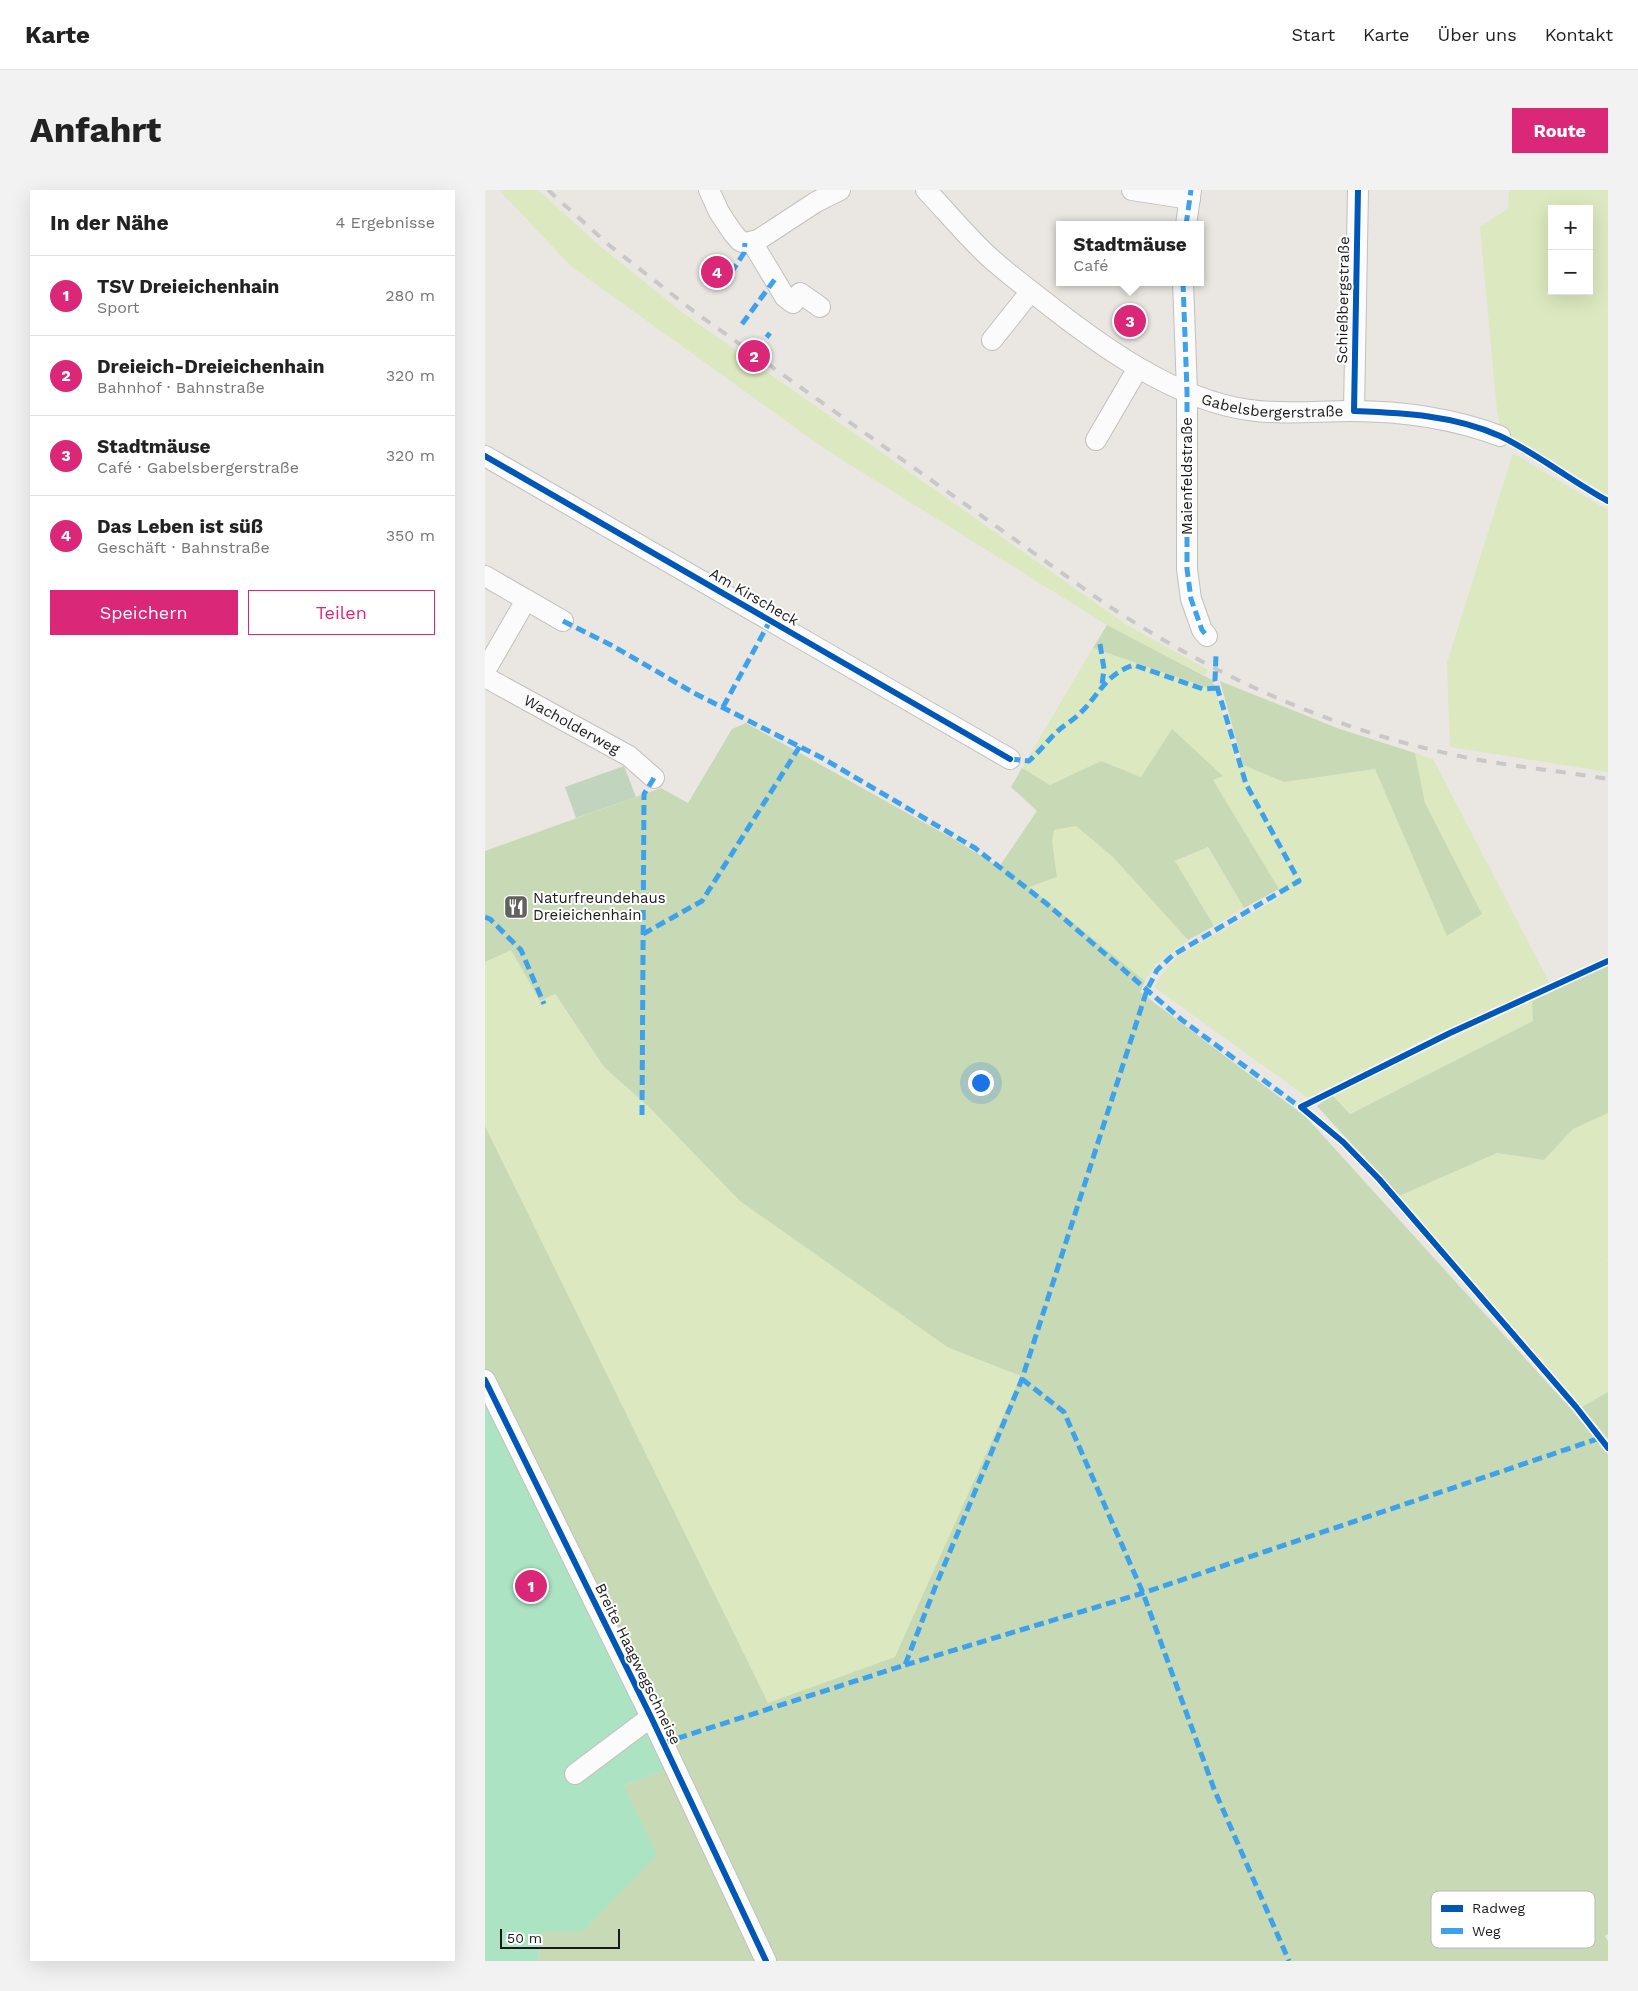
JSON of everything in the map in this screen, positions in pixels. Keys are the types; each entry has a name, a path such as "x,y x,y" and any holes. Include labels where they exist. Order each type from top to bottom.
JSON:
{"street":[{"path":"709,190 719,212 733,233 740,241 745,243 758,240 816,202 840,190"},
{"name":"Gabelsbergerstraße","path":"927,190 986,254 1097,343 1138,368 1187,391 1228,406 1250,410 1279,412 1353,411 1429,416 1459,422 1499,436"},
{"path":"1132,190 1190,194 1187,221"},
{"name":"Schießbergstraße","path":"1353,411 1358,190"},
{"path":"752,242 785,297 793,303 800,293 820,307"},
{"name":"Maienfeldstraße","path":"1183,286 1187,391 1187,569 1191,599 1202,630 1207,636"},
{"path":"992,340 1031,291"},
{"path":"1096,440 1138,368"},
{"name":"Am Kirscheck","path":"485,456 1010,760"},
{"path":"485,576 563,621"},
{"path":"485,671 526,600"},
{"name":"Wacholderweg","path":"485,677 629,756 654,778"},
{"name":"Breite Haagwegschneise","path":"485,1380 651,1717 766,1961"},
{"path":"575,1774 651,1717"}],"green space":[{"path":"499,190 538,190 601,247 683,313 1127,625 1208,670 1204,675 1107,625 825,449 572,267"},
{"path":"1509,190 1608,190 1608,495 1515,439 1501,433 1497,410 1480,227 1508,209"},
{"path":"1513,453 1608,509 1608,772 1450,747 1447,663"},
{"path":"1107,625 1212,680 1215,690 1093,648"},
{"path":"1093,648 1215,690 1238,766 1243,765 1284,782 1375,769 1448,936 1482,914 1425,803 1415,753 1433,759 1549,982 1415,1044 1308,1098 1154,987 1165,970 1178,956 1282,896 1213,780 1223,775 1141,777 1101,761 1050,785 1022,768"},
{"path":"1220,681 1337,728 1415,753 1425,803 1482,914 1447,936 1375,769 1284,782 1243,765"},
{"path":"746,723 957,841 999,867 1037,811 1011,787 1022,768 1050,785 1101,761 1141,777 1172,729 1223,776 1213,780 1279,889 1244,908 1208,847 1175,861 1214,926 1188,940 1113,857 1076,826 1054,830 1052,841 1057,877 1029,887 1145,981 1140,992 1306,1117 1572,1410 1608,1454 1608,1934 1605,1936 1608,1941 1608,1961 538,1961 543,1930 624,1785 667,1769 485,1404 485,1126 768,1703 895,1657 1021,1376 949,1348 740,1201 650,1108 604,1067 555,994 540,1001 511,950 485,962 485,851 661,788 688,803 732,729"},
{"path":"624,766 636,797 576,818 565,787"},
{"path":"1076,826 1113,857 1188,940 1156,964 1145,981 1029,887 1057,877 1052,841 1054,830"},
{"path":"1207,847 1244,908 1214,926 1175,862"},
{"path":"511,950 540,1001 554,994 604,1067 650,1108 949,1348 1021,1376 896,1657 768,1704 485,1126 485,962"},
{"path":"1608,965 1608,1113 1573,1129 1544,1160 1497,1153 1399,1196 1317,1106 1332,1095 1350,1114 1533,1021 1532,1001"},
{"path":"1532,1001 1533,1021 1349,1114 1332,1095"},
{"path":"1608,1113 1608,1259 1602,1263 1608,1260 1608,1392 1582,1407 1399,1196 1497,1153 1544,1160 1573,1129"},
{"path":"1608,1392 1608,1439 1582,1407"},
{"path":"485,1404 668,1769 624,1785 657,1854 582,1932 543,1931 538,1961 485,1961"}],"railway":[{"path":"548,190 609,245 696,313 1107,605 1189,654 1272,696 1358,729 1450,754 1489,762 1608,779"}],"marked path":[{"path":"1187,221 1191,190"},
{"path":"731,273 744,253 745,243"},
{"path":"742,324 775,279"},
{"path":"1183,286 1187,391 1187,569 1191,599 1202,630 1207,636"},
{"path":"757,349 770,333"},
{"path":"563,621 611,645 694,693 824,759 975,848 1047,904 1182,1020 1304,1110"},
{"path":"723,707 770,621"},
{"path":"1100,644 1104,669 1102,685"},
{"path":"663,1743 905,1665 936,1585 1022,1379 1147,990 1157,970 1173,955 1299,881 1246,784 1215,680 1216,655"},
{"path":"1010,759 1029,761 1059,730 1084,709 1108,681 1124,669 1134,665 1203,689 1217,688"},
{"path":"643,934 702,901 800,746"},
{"path":"642,1115 644,794 654,778"},
{"path":"485,917 490,919 521,950 544,1004"},
{"path":"1022,1379 1064,1412 1143,1593 1214,1789 1289,1961"},
{"path":"905,1665 1143,1593 1600,1438"}],"cycle path":[{"path":"1358,190 1354,411 1428,416 1483,429 1528,451 1608,501"},
{"path":"485,456 1010,759"},
{"path":"1608,961 1450,1033 1301,1107 1343,1142 1379,1179 1576,1407 1608,1448"},
{"path":"485,1380 651,1717 766,1961"}],"place":[{"name":"Das Leben ist süß","path":"717,272"},
{"name":"Stadtmäuse","path":"1130,321"},
{"name":"Dreieich-Dreieichenhain","path":"754,356"},
{"name":"Naturfreundehaus Dreieichenhain","path":"516,907"},
{"name":"TSV Dreieichenhain","path":"531,1586"}]}
